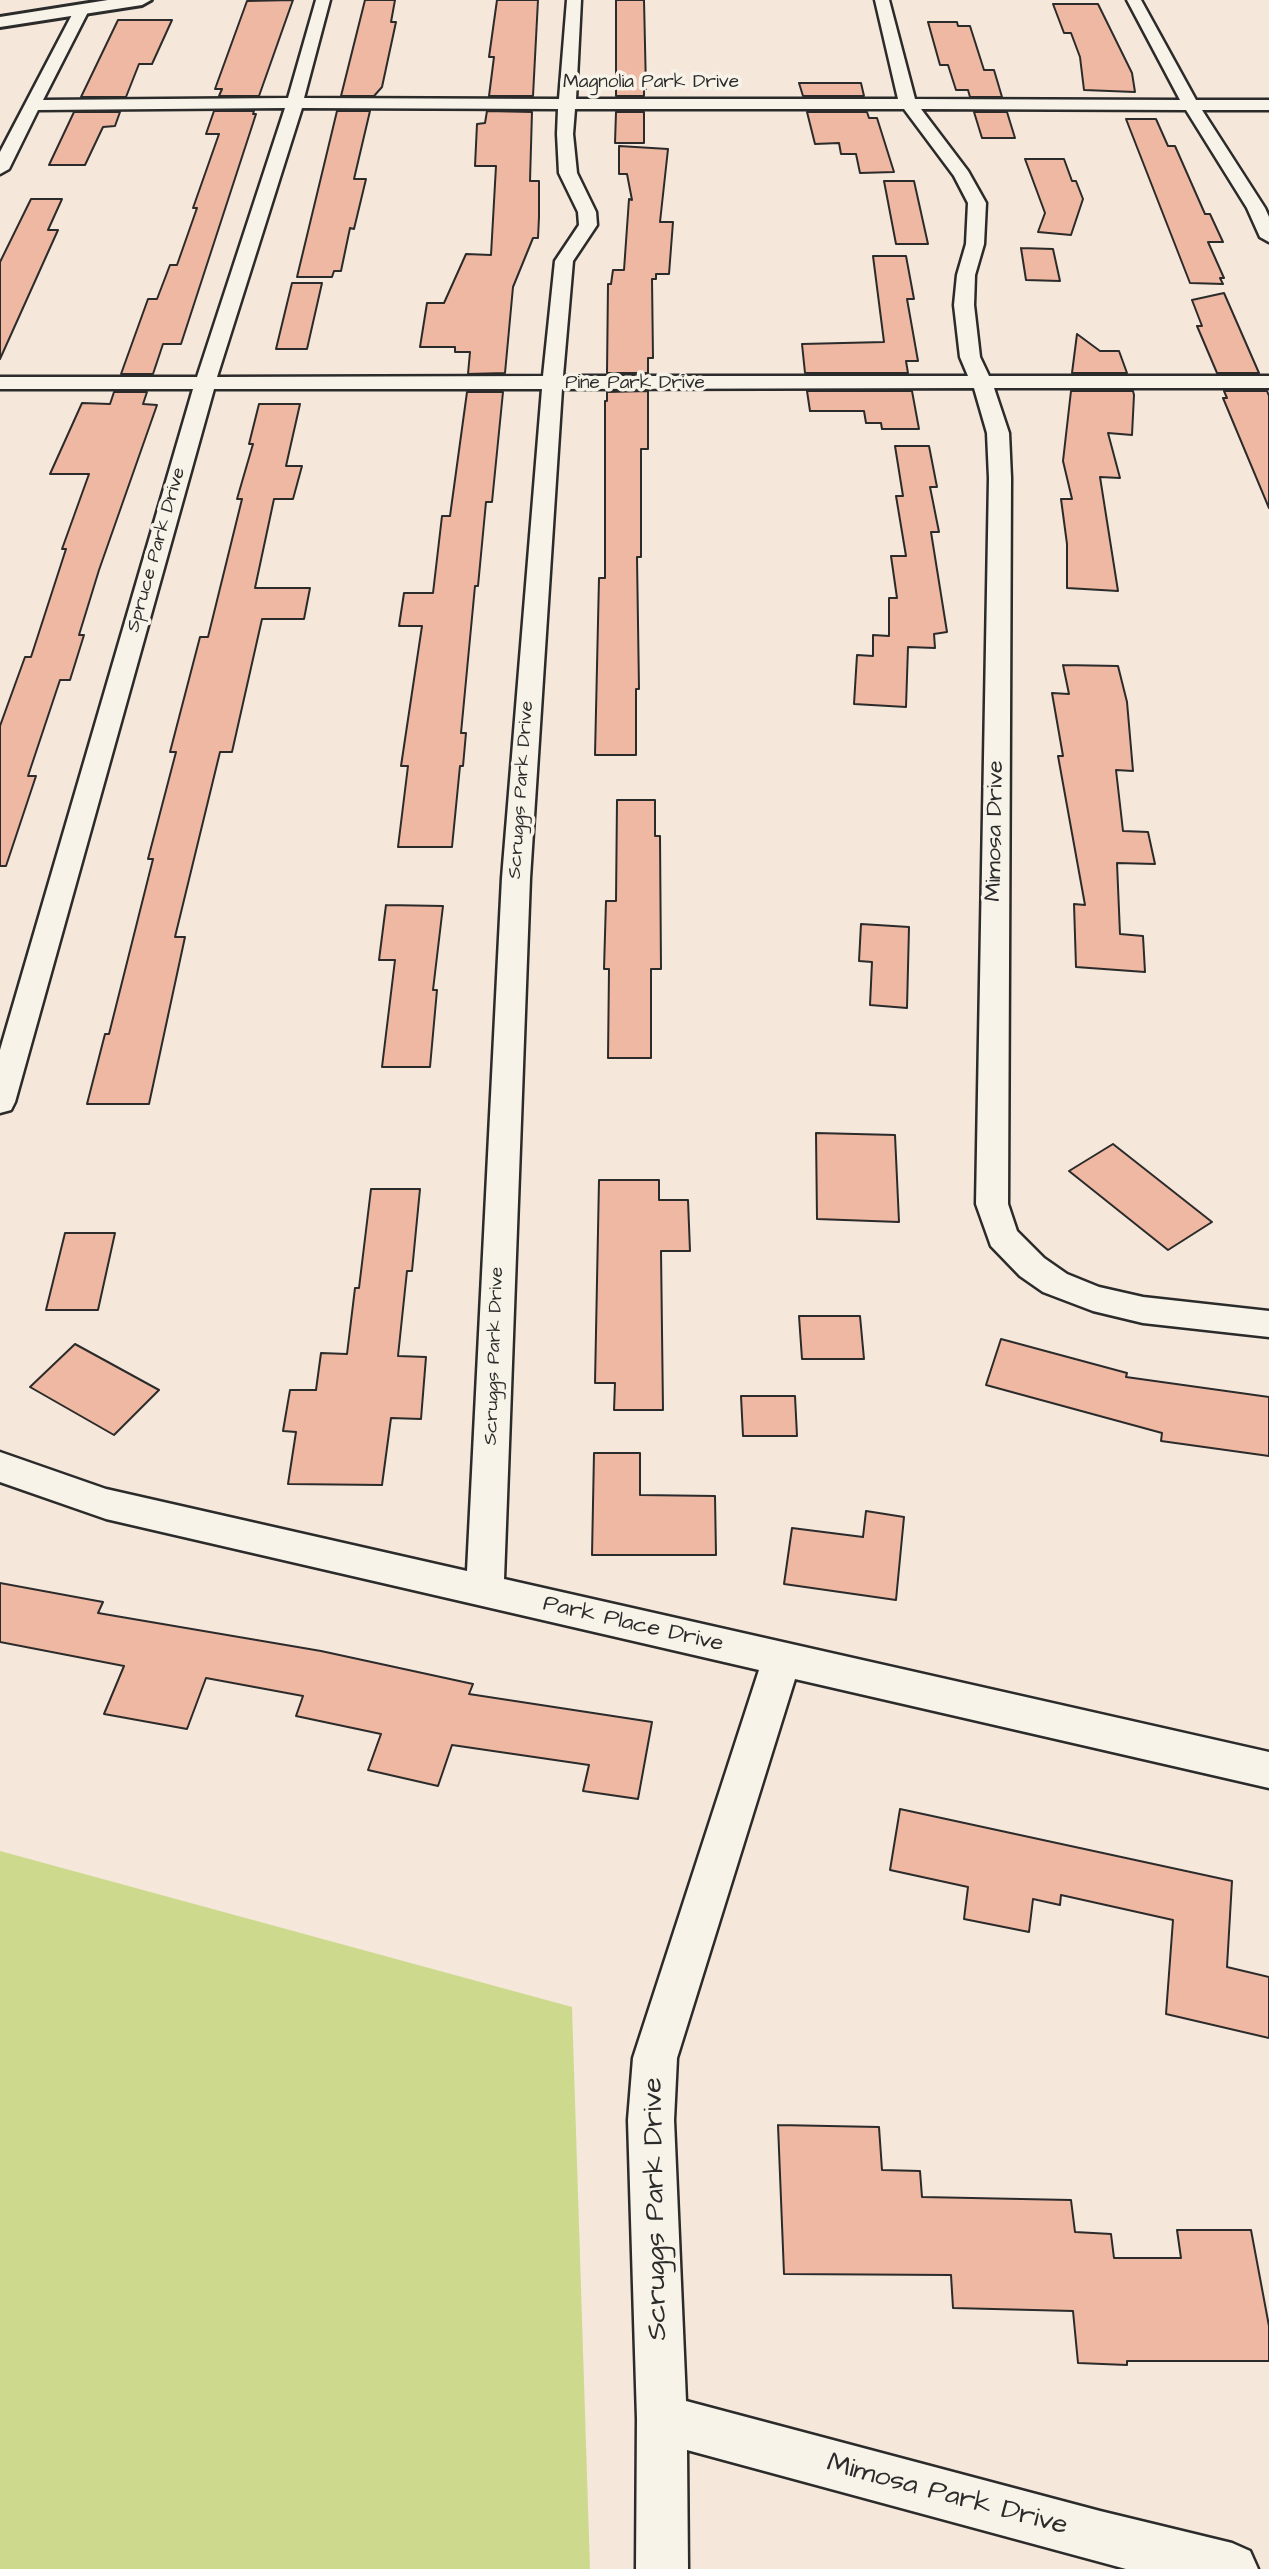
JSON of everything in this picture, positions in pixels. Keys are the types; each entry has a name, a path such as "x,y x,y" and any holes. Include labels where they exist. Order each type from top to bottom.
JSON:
{"main road":[{"path":"0,23 142,0"}],"street":[{"name":"Spruce Park Drive","path":"0,1102 14,1008 205,384 295,103 323,0"},
{"name":"Scruggs Park Drive","path":"485,1592 516,878 552,384 564,261 588,225 587,212 568,173 565,134 574,0"},
{"path":"882,0 905,97 920,124 962,175 977,204 975,244 966,275 964,305 970,357 982,384"},
{"path":"1134,0 1191,105 1256,208 1269,237"},
{"path":"0,169 81,10"},
{"name":"Magnolia Park Drive","path":"34,105 1269,105"},
{"name":"Pine Park Drive","path":"0,383 1269,382"},
{"name":"Mimosa Drive","path":"982,384 999,433 1000,478 992,1204 1003,1237 1032,1266 1055,1283 1093,1298 1143,1310 1269,1324"},
{"name":"Park Place Drive","path":"0,1467 106,1504 1269,1770"},
{"name":"Scruggs Park Drive","path":"662,2569 662,2419 651,2120 655,2058 782,1659"},
{"name":"Mimosa Park Drive","path":"662,2419 1100,2537 1232,2569"}],"green space":[{"path":"0,1851 572,2007 590,2569 0,2569"}],"building":[{"path":"293,0 259,96 219,96 222,89 215,89 247,1"},
{"path":"365,0 395,0 391,22 396,22 382,87 374,96 341,96"},
{"path":"497,0 538,0 533,96 489,96 494,57 489,57"},
{"path":"616,0 644,0 644,96 616,96"},
{"path":"1053,4 1098,4 1132,73 1135,92 1084,90 1080,57 1071,33 1064,33"},
{"path":"118,20 172,20 152,64 139,64 126,97 81,97"},
{"path":"928,22 957,22 958,26 970,26 984,70 994,70 1002,97 970,97 968,90 956,90 948,65 940,65"},
{"path":"799,83 861,83 864,96 803,96"},
{"path":"214,111 254,111 253,114 256,114 181,344 163,344 153,374 121,374 148,299 157,299 170,265 177,265 197,208 193,208 219,134 206,134"},
{"path":"337,111 370,111 354,179 366,179 354,229 350,228 341,271 334,271 332,277 297,277"},
{"path":"487,111 532,112 530,181 539,181 538,238 533,238 513,287 505,373 468,374 470,352 455,352 455,347 420,347 427,303 444,303 466,254 491,255 496,166 475,166 477,124 485,123"},
{"path":"74,112 120,112 115,126 103,127 85,165 49,165"},
{"path":"616,112 644,112 644,143 615,143"},
{"path":"807,112 867,112 869,118 877,118 894,172 860,173 856,154 841,154 839,143 815,144"},
{"path":"974,112 1007,112 1015,138 982,138"},
{"path":"1126,119 1156,119 1168,146 1175,146 1205,214 1210,214 1223,242 1208,242 1224,278 1220,278 1223,284 1190,283"},
{"path":"619,146 668,149 660,222 673,222 669,274 656,274 656,279 652,279 653,358 648,358 648,373 607,373 608,284 611,284 613,270 624,270 629,199 632,200 627,174 619,174"},
{"path":"1025,159 1064,159 1072,181 1076,181 1083,199 1071,235 1038,232 1045,213"},
{"path":"884,181 914,181 928,244 896,244"},
{"path":"31,199 62,199 48,230 58,230 0,359 0,262"},
{"path":"1021,248 1053,249 1060,281 1026,280"},
{"path":"873,256 906,256 914,299 907,299 918,361 906,361 908,373 805,373 802,344 884,342"},
{"path":"292,283 322,283 307,349 276,349"},
{"path":"1224,293 1259,373 1217,373 1197,326 1202,326 1192,300"},
{"path":"1077,334 1100,351 1119,351 1127,373 1072,373"},
{"path":"648,391 648,449 641,449 641,557 637,557 639,689 636,689 636,755 595,755 599,578 605,578 605,401 607,392"},
{"path":"807,391 912,391 919,429 882,429 881,423 866,423 864,411 810,411"},
{"path":"1071,391 1133,391 1134,395 1132,435 1108,433 1120,478 1100,477 1118,591 1067,588 1067,544 1061,499 1072,499 1063,461"},
{"path":"1224,391 1267,391 1269,396 1269,508 1223,398 1227,398"},
{"path":"114,392 147,392 143,404 157,405 99,570 79,635 84,635 70,680 60,680 28,776 36,776 6,866 0,866 0,726 25,657 31,657 66,549 62,549 89,474 50,474 82,403 110,404"},
{"path":"467,392 503,392 492,502 486,502 478,586 475,586 461,733 466,733 452,847 398,847 408,766 401,766 422,626 399,626 404,593 433,593 442,516 450,516"},
{"path":"259,404 300,404 286,466 302,466 293,499 274,499 255,588 310,588 304,619 262,619 232,752 220,752 175,937 185,937 149,1104 87,1104 105,1034 109,1034 153,859 148,859 176,752 170,752 200,637 208,637 242,499 237,499 253,444 249,444"},
{"path":"895,446 929,446 937,487 930,487 939,532 931,532 947,632 934,634 935,648 908,647 906,707 854,704 857,655 873,656 873,635 889,636 889,598 897,598 891,556 906,556 896,496 903,496"},
{"path":"1063,665 1118,666 1127,702 1133,771 1116,770 1123,831 1148,832 1155,864 1117,863 1120,934 1143,936 1145,972 1076,967 1074,904 1085,905 1058,756 1063,756 1052,693 1069,694"},
{"path":"617,800 655,800 655,836 660,836 661,969 651,969 651,1058 608,1058 609,969 604,969 606,901 616,901"},
{"path":"386,905 443,906 433,990 437,990 430,1067 382,1067 395,960 379,960"},
{"path":"861,924 909,927 907,1008 870,1005 872,962 859,961"},
{"path":"816,1133 895,1135 899,1222 817,1219"},
{"path":"1113,1144 1212,1222 1168,1250 1069,1171"},
{"path":"599,1180 659,1180 659,1200 688,1200 690,1251 661,1251 663,1410 614,1410 615,1383 595,1383"},
{"path":"371,1189 420,1189 412,1271 407,1271 398,1356 426,1357 421,1419 391,1418 382,1485 288,1484 296,1432 283,1431 290,1390 316,1390 321,1353 347,1354 355,1288 359,1288"},
{"path":"65,1233 115,1233 98,1310 46,1310"},
{"path":"799,1316 860,1316 864,1359 802,1359"},
{"path":"1001,1339 1127,1373 1126,1377 1269,1397 1269,1456 1161,1441 1162,1433 986,1385"},
{"path":"75,1344 159,1390 114,1435 30,1387"},
{"path":"741,1396 795,1396 797,1436 743,1436"},
{"path":"594,1453 640,1453 640,1495 715,1496 716,1555 592,1555"},
{"path":"866,1511 904,1517 896,1600 784,1584 792,1528 863,1537"},
{"path":"0,1583 103,1602 98,1613 321,1651 473,1684 469,1694 652,1722 638,1799 583,1791 589,1765 452,1745 438,1786 368,1770 381,1734 296,1716 303,1696 206,1678 187,1729 104,1714 124,1666 0,1642"},
{"path":"900,1809 1232,1881 1227,1967 1269,1977 1269,2038 1166,2014 1173,1920 1061,1895 1060,1905 1033,1899 1029,1932 964,1919 968,1887 890,1870"},
{"path":"778,2125 879,2127 882,2170 920,2171 922,2197 1071,2200 1075,2232 1111,2234 1114,2258 1181,2258 1177,2230 1251,2230 1269,2326 1269,2361 1127,2361 1127,2365 1078,2363 1073,2311 953,2308 951,2275 784,2274"}]}
